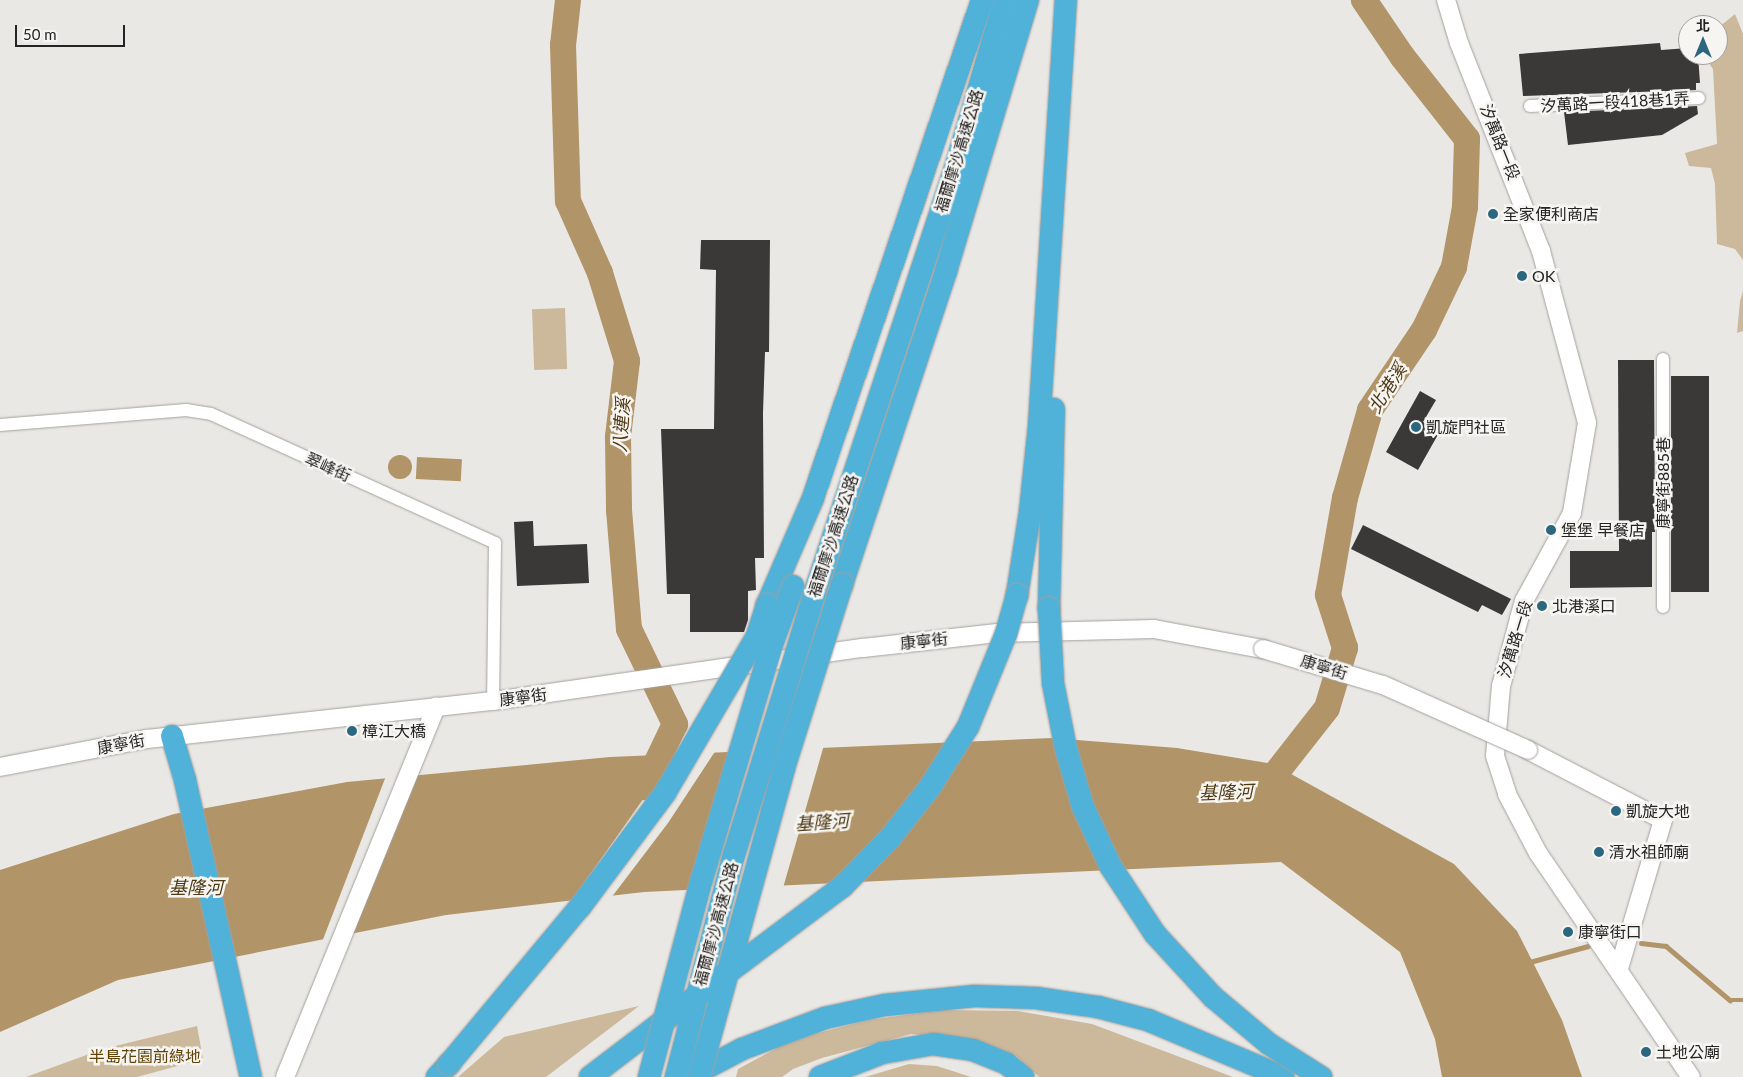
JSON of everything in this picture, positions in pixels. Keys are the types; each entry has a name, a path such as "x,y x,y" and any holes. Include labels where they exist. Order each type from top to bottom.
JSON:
{"highway":[{"path":"443,1071 580,907 665,793 757,636 767,605 812,498 982,0"},
{"name":"福爾摩沙高速公路","path":"676,1077 804,589 956,162 1005,0"},
{"name":"福爾摩沙高速公路","path":"698,1077 784,768 842,584 946,271 1028,0"},
{"path":"590,1077 842,887 890,838 930,787 968,727 1006,634 1017,595 1031,502 1048,298 1066,0"},
{"path":"1048,298 1054,410 1049,608 1053,683 1066,749 1083,807 1111,867 1155,934 1213,997 1269,1044 1321,1077"},
{"path":"649,1077 701,882 770,650 804,589 812,498"},
{"path":"172,736 185,780 251,1077"},
{"path":"688,1077 742,1049 825,1018 884,1004 975,996 1036,998 1106,1009 1148,1020 1283,1077"},
{"path":"820,1077 882,1053 933,1044 973,1050 1008,1064 1023,1077"}],"street":[{"name":"汐萬路一段","path":"1446,0 1458,43 1541,251 1587,423 1572,513 1524,601 1519,619 1501,686 1495,756 1507,794 1538,853 1691,1077"},
{"name":"汐萬路一段418巷1弄","path":"1530,106 1699,98"},
{"name":"康寧街885巷","path":"1663,359 1663,607"},
{"name":"翠峰街","path":"0,425 186,410 210,414 495,543 493,701"},
{"name":"康寧街","path":"0,767 172,736 493,701 997,633 1078,629 1154,629 1263,649 1383,685 1528,750 1663,820 1619,969"},
{"path":"285,1077 436,707"}],"green space":[{"path":"1735,14 1743,34 1743,260 1735,249 1717,244 1715,184 1711,168 1689,166 1685,153 1717,144 1713,69 1710,65 1728,65 1728,20"},
{"path":"1743,291 1743,331 1737,333 1740,301"},
{"path":"565,308 567,369 534,370 532,309"},
{"path":"639,1006 546,1077 458,1077 504,1037"},
{"path":"942,1010 1018,1011 1092,1024 1233,1077 1039,1077 1016,1056 966,1040 911,1034 822,1058 793,1069 782,1077 736,1077 738,1069 779,1047 818,1033 869,1020"},
{"name":"半島花園前綠地","path":"197,1026 203,1059 137,1077 26,1077 103,1049"},
{"path":"909,1064 937,1066 971,1077 865,1077"}],"water":[{"path":"400,455 408,459 412,467 408,475 400,479 392,475 388,467 392,459"},
{"path":"417,457 462,459 461,481 416,479"},
{"name":"基隆河","path":"1052,738 1177,748 1273,764 1454,864 1517,931 1562,1020 1582,1077 1442,1077 1435,1039 1400,952 1281,862 644,892 446,915 118,980 0,1032 0,870 174,814 347,782 610,757"}],"pier":[{"path":"824,745 783,888 704,892 747,748"},
{"path":"716,750 668,823 611,898 570,903 677,751"},
{"path":"415,773 349,937 322,942 386,776"}],"building":[{"path":"1660,43 1661,50 1678,49 1678,65 1699,65 1700,83 1696,83 1696,90 1523,96 1519,54"},
{"path":"1697,106 1698,114 1662,135 1568,145 1564,112"},
{"path":"701,240 770,240 769,352 765,352 763,413 764,558 755,558 756,590 748,591 748,620 744,632 690,632 690,594 667,594 661,429 714,429 716,270 700,269"},
{"path":"1618,360 1654,360 1655,532 1652,532 1652,587 1570,588 1570,551 1619,551"},
{"path":"1671,376 1709,376 1709,592 1671,592"},
{"name":"凱旋門社區","path":"1420,391 1436,400 1423,422 1440,431 1418,470 1386,452"},
{"path":"533,521 534,546 587,544 589,583 517,586 514,522"},
{"path":"1363,525 1511,599 1502,615 1482,605 1478,612 1351,549"}],"waterway":[{"name":"八連溪","path":"568,0 563,45 568,201 600,273 627,361 618,437 619,510 629,629 675,724 645,787"},
{"name":"北港溪","path":"1262,791 1327,708 1345,648 1328,595 1345,498 1370,410 1424,330 1454,267 1465,207 1467,139 1402,56 1364,0"},
{"path":"1641,943 1666,946 1730,1000 1743,1000"},
{"path":"1526,963 1588,946"}],"place":[{"name":"全家便利商店","path":"1493,214"},
{"name":"OK","path":"1522,276"},
{"name":"凱旋門社區","path":"1416,427"},
{"name":"堡堡 早餐店","path":"1551,530"},
{"name":"北港溪口","path":"1542,606"},
{"name":"樟江大橋","path":"352,731"},
{"name":"凱旋大地","path":"1616,811"},
{"name":"清水祖師廟","path":"1599,852"},
{"name":"康寧街口","path":"1568,932"},
{"name":"土地公廟","path":"1646,1052"}]}
